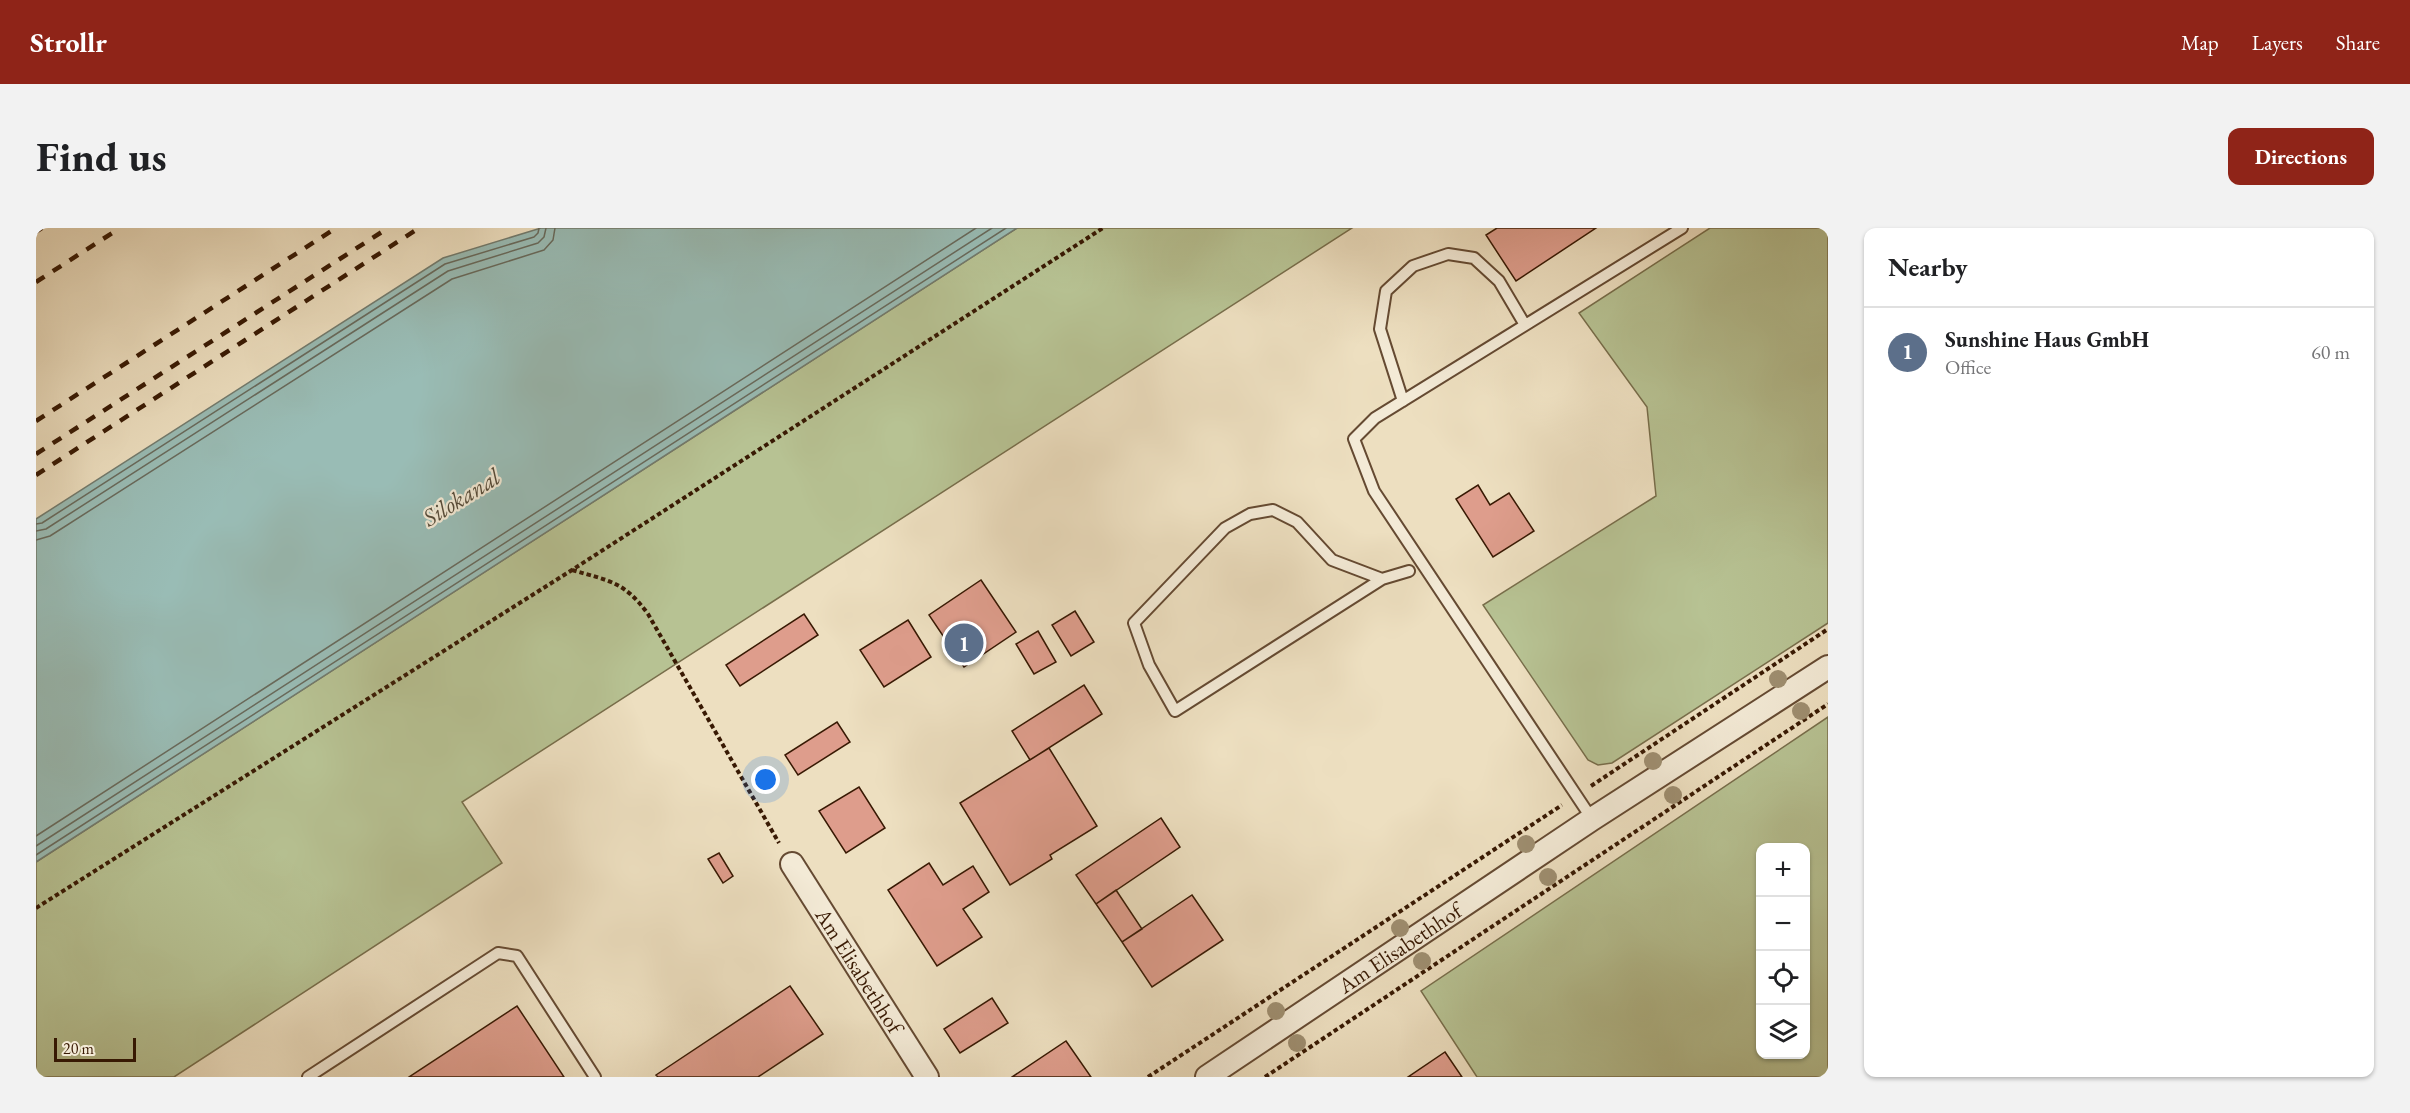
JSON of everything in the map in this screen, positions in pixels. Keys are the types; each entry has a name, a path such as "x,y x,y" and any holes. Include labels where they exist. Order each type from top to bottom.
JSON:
{"street":[{"name":"Am Elisabethhof","path":"1207,1077 1592,819 1828,667"},
{"name":"Am Elisabethhof","path":"792,864 927,1077"}],"lane":[{"path":"1592,819 1374,491 1354,439 1375,418 1682,228"},
{"path":"1403,401 1380,329 1386,291 1413,266 1448,254 1474,258 1499,281 1525,325"},
{"path":"1382,579 1332,560 1297,522 1273,510 1250,514 1225,528 1134,623 1149,665 1175,711 1382,579 1409,570"},
{"path":"308,1077 498,953 518,956 596,1077"}],"path":[{"path":"36,908 572,570 1103,228"},
{"path":"572,570 619,584 635,595 792,864"},
{"path":"1148,1077 1828,629"},
{"path":"1265,1077 1828,704"}],"green space":[{"path":"1017,228 1352,228 462,802 502,863 174,1077 36,1077 36,862"},
{"path":"1710,228 1828,228 1828,623 1612,763 1598,765 1588,760 1483,605 1656,496 1647,407 1579,313"},
{"path":"1828,717 1828,1077 1477,1077 1421,991"}],"water":[{"name":"Silokanal","path":"541,228 1017,228 36,862 36,519 443,258"}],"building":[{"path":"1497,228 1596,228 1516,281 1486,235"},
{"path":"1478,485 1490,505 1509,493 1534,531 1493,557 1456,499"},
{"path":"981,580 1016,632 964,667 929,615"},
{"path":"1075,611 1094,642 1071,656 1052,625"},
{"path":"804,614 818,635 740,686 726,665"},
{"path":"908,620 931,657 884,687 860,650"},
{"path":"1038,631 1056,662 1034,674 1016,644"},
{"path":"1084,685 1102,714 1030,760 1012,731"},
{"path":"837,722 850,742 798,775 785,755"},
{"path":"1049,748 1097,826 1050,855 1052,859 1010,885 960,803"},
{"path":"859,787 885,828 846,853 819,811"},
{"path":"1161,818 1180,847 1096,904 1076,875"},
{"path":"719,853 733,876 723,883 708,859"},
{"path":"929,863 943,885 973,866 989,892 963,909 982,937 937,966 888,890"},
{"path":"1116,890 1142,929 1122,942 1096,904"},
{"path":"1192,895 1223,940 1152,987 1122,942"},
{"path":"790,986 823,1034 758,1077 658,1077 656,1075"},
{"path":"992,998 1008,1023 960,1053 944,1029"},
{"path":"517,1006 564,1077 409,1077"},
{"path":"1066,1041 1091,1077 1012,1077"},
{"path":"1445,1052 1462,1077 1408,1077"}],"railway":[{"path":"36,232 42,228"},
{"path":"36,282 120,228"},
{"path":"36,421 336,228"},
{"path":"36,454 388,228"},
{"path":"36,475 419,228"}],"place":[{"name":"Sunshine Haus GmbH","path":"964,643"}]}
